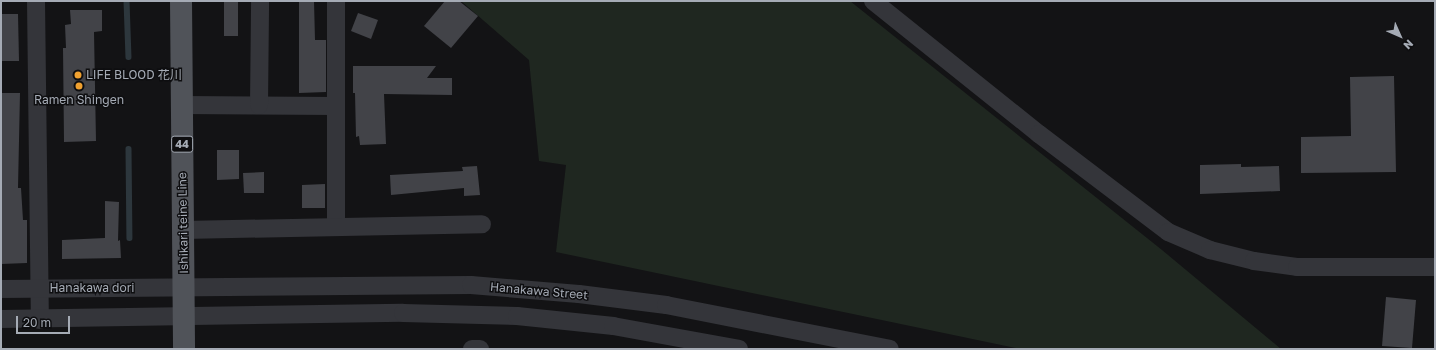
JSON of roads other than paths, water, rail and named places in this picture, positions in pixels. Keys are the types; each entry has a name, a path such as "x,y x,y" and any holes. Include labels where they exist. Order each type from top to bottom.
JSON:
{"main road":[{"name":"Ishikari teine Line","path":"181,1 184,349"}],"street":[{"path":"36,1 41,288 40,320"},
{"path":"259,105 260,1"},
{"path":"336,1 336,227"},
{"path":"873,1 1039,134 1168,232 1210,250 1254,261 1297,267 1435,267"},
{"path":"182,105 336,106"},
{"path":"184,230 482,224"},
{"name":"Hanakawa Street","path":"184,287 471,285 578,294 666,305 890,349"},
{"name":"Hanakawa dori","path":"1,289 184,287"},
{"path":"1,319 40,320 183,318 403,313 517,316 613,326 739,349"},
{"path":"472,349 480,349"}],"waterway":[{"path":"127,1 129,57"},
{"path":"129,149 130,238"}],"place":[{"name":"LIFE BLOOD 花川","path":"78,75"},
{"name":"Ramen Shingen","path":"79,86"}]}
